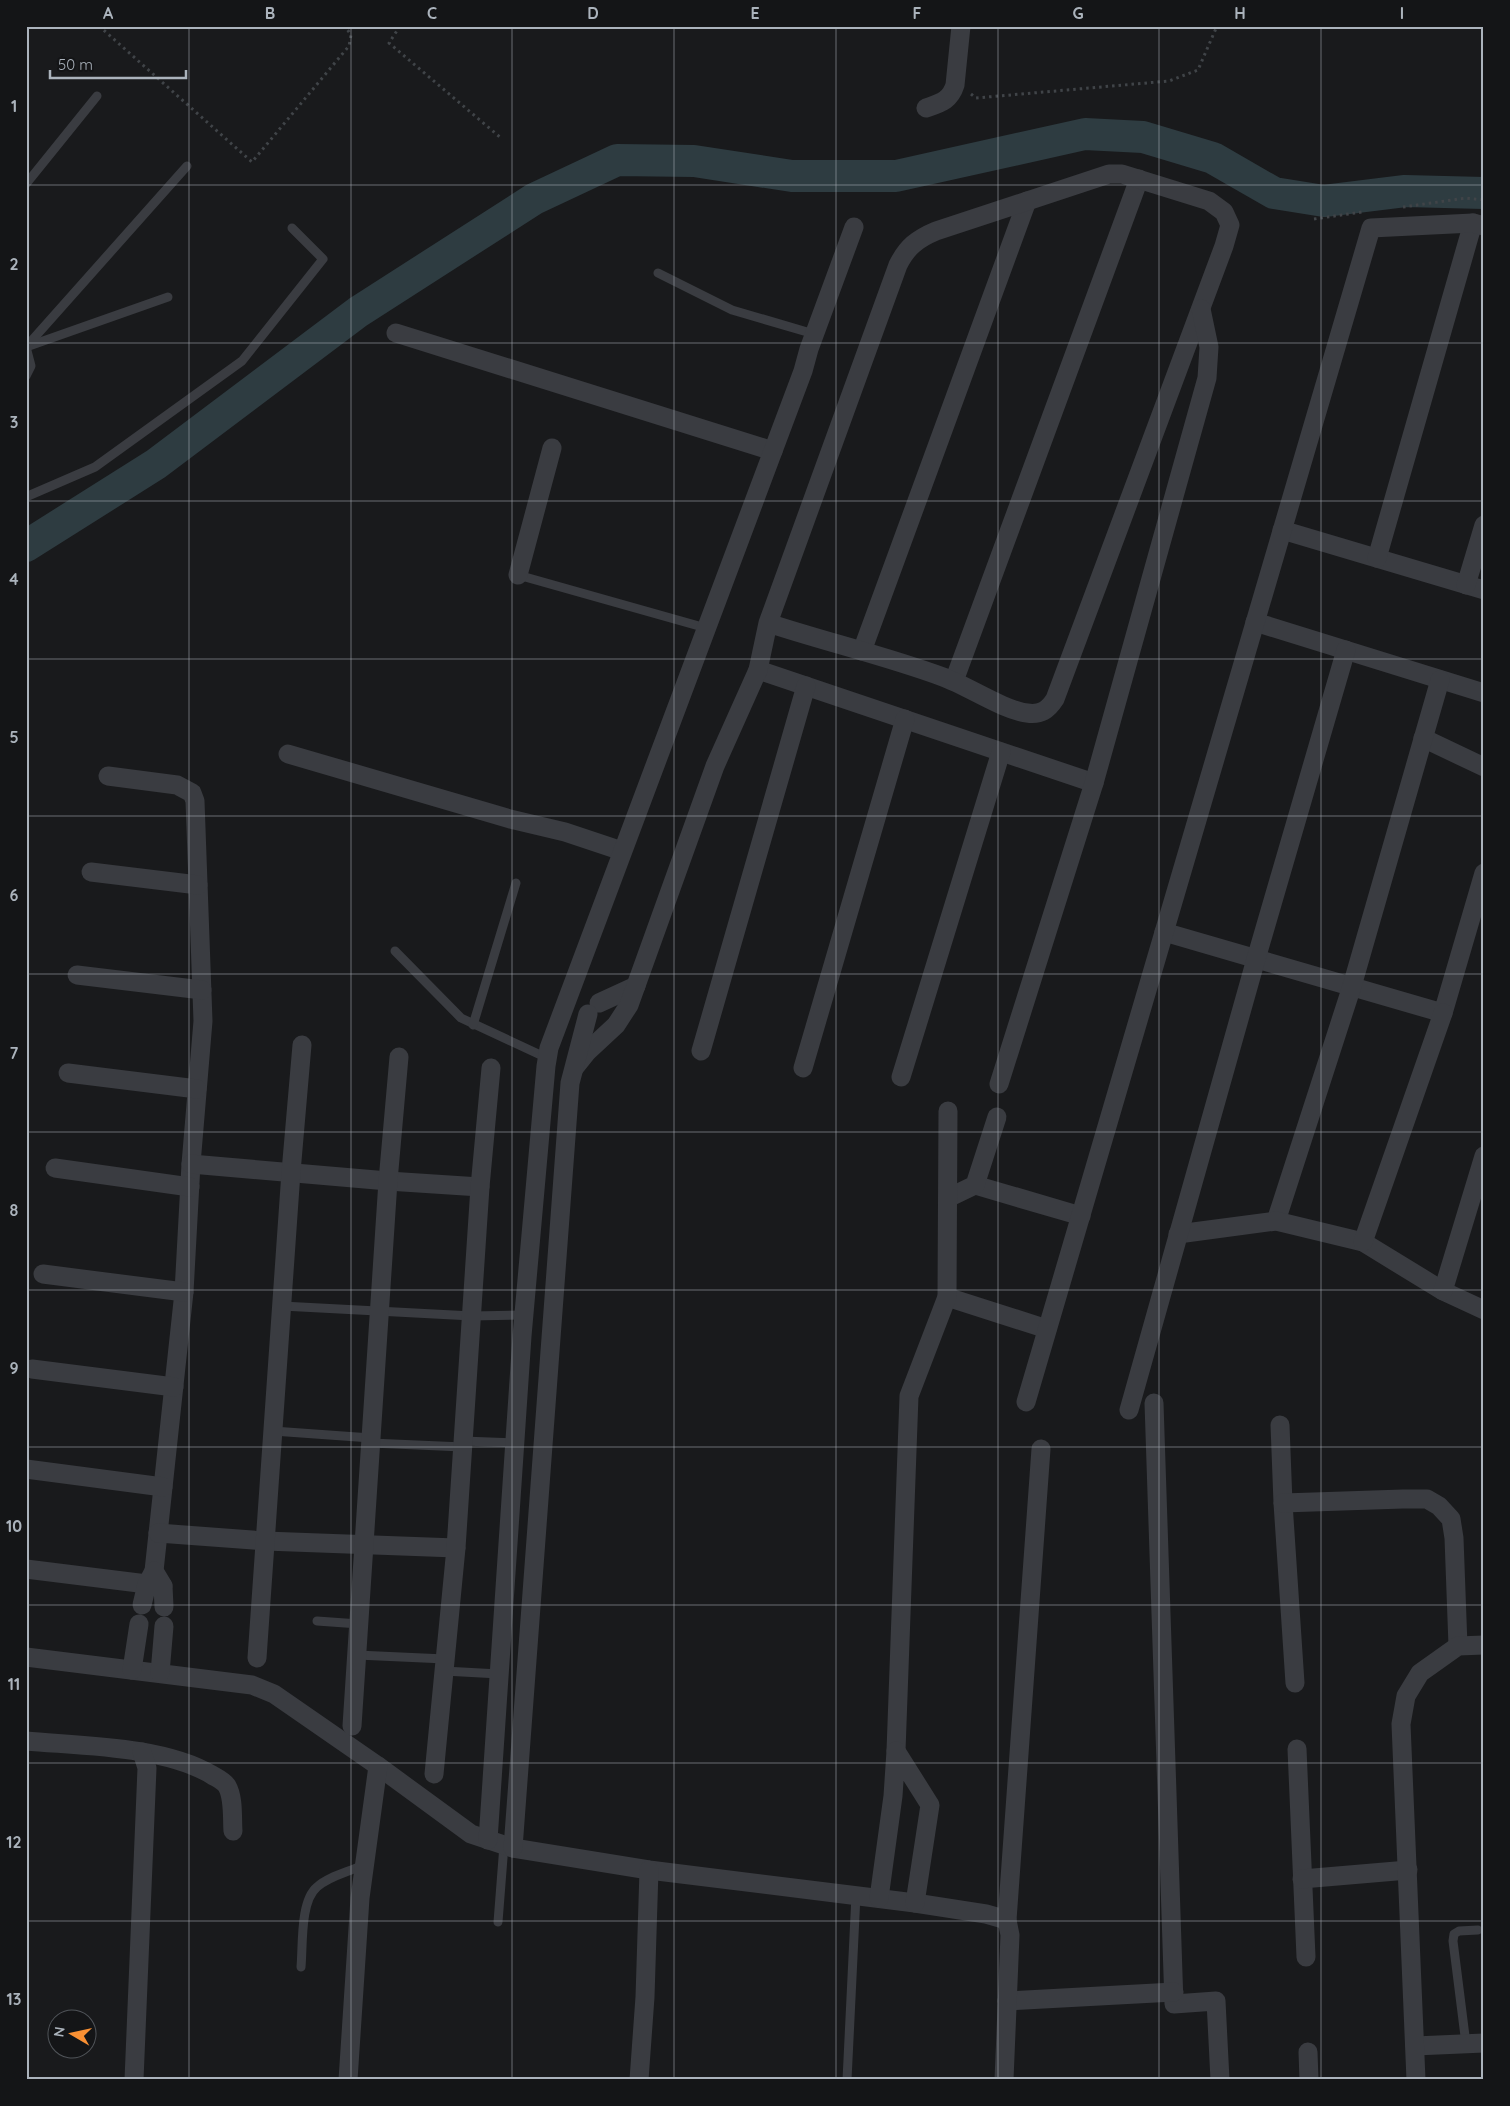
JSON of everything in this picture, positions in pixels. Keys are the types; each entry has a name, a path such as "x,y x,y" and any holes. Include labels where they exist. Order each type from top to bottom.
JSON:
{"street":[{"path":"926,108 946,100 952,94 955,85 960,26"},
{"path":"575,1067 587,1052 616,1025 630,1005 715,766 758,670 768,623 898,265 906,250 920,238 1109,174 1122,174 1209,201 1224,212 1230,225 1224,246 1055,699 1048,710 1037,714 1017,711 954,681 910,664 768,623"},
{"path":"954,681 1139,179"},
{"path":"862,651 1027,201"},
{"path":"1026,1402 1371,228 1478,224 1378,558"},
{"path":"502,1845 499,1674 524,1315 547,1058 622,850 803,372 814,334 854,226"},
{"path":"998,1084 1094,783 1207,378 1209,348 1201,310"},
{"path":"396,333 773,450"},
{"path":"518,576 552,448"},
{"path":"1282,530 1475,587 1484,525"},
{"path":"1255,622 1484,693"},
{"path":"1129,1410 1256,959 1346,650"},
{"path":"758,670 1094,783"},
{"path":"1276,1222 1352,986 1440,680"},
{"path":"701,1051 806,686"},
{"path":"803,1068 905,720"},
{"path":"1423,738 1484,767"},
{"path":"901,1077 1001,752"},
{"path":"288,754 510,819 565,832 622,850"},
{"path":"108,776 177,785 192,793 195,801 203,1021 191,1164 184,1292 158,1533 155,1580 164,1607"},
{"path":"91,872 198,885"},
{"path":"1363,1242 1443,1013 1484,873"},
{"path":"1164,932 1443,1013"},
{"path":"77,975 202,990"},
{"path":"502,1845 570,1083 594,1009 636,986"},
{"path":"257,1658 291,1172 302,1045"},
{"path":"352,1726 388,1181 399,1057"},
{"path":"434,1774 456,1548 480,1187 491,1068"},
{"path":"68,1073 197,1089"},
{"path":"879,1898 893,1796 896,1750 909,1396 947,1297 948,1111"},
{"path":"975,1185 997,1117"},
{"path":"1443,1291 1484,1156"},
{"path":"191,1164 480,1187"},
{"path":"55,1168 190,1187"},
{"path":"948,1198 975,1185 1081,1216"},
{"path":"1178,1234 1276,1222 1363,1242 1443,1291 1484,1310"},
{"path":"42,1274 184,1292"},
{"path":"947,1297 1047,1329"},
{"path":"32,1369 174,1387"},
{"path":"1154,1403 1174,2004 1216,2001 1220,2080"},
{"path":"1280,1425 1283,1503 1295,1683"},
{"path":"1004,2080 1010,1935 1007,1920 1042,1449"},
{"path":"26,1469 163,1487"},
{"path":"1283,1503 1427,1499 1439,1506 1450,1518 1454,1538 1458,1646"},
{"path":"158,1533 265,1541 456,1548"},
{"path":"26,1569 155,1580"},
{"path":"142,1606 155,1580"},
{"path":"132,1670 139,1624"},
{"path":"160,1673 164,1626"},
{"path":"1416,2080 1402,1724 1406,1696 1420,1673 1458,1646 1484,1645"},
{"path":"26,1657 252,1685 274,1694 378,1766 471,1834 502,1845 649,1870 915,1903 986,1914 1007,1920"},
{"path":"26,1741 142,1752 181,1760 205,1771 226,1785 229,1793 233,1832"},
{"path":"1297,1749 1306,1957"},
{"path":"896,1750 930,1805 915,1903"},
{"path":"134,2080 147,1768 142,1752"},
{"path":"348,2080 364,1865 378,1766"},
{"path":"639,2080 645,1997 649,1870"},
{"path":"1302,1879 1408,1870"},
{"path":"1007,2001 1174,1992"},
{"path":"1415,2046 1475,2043"},
{"path":"1308,2052 1309,2080"}],"lane":[{"path":"26,184 97,96"},
{"path":"168,297 26,347 187,166"},
{"path":"26,494 28,496 95,467 242,361 323,259 292,228"},
{"path":"658,272 732,310 814,334"},
{"path":"26,347 31,366 26,376"},
{"path":"518,576 706,628"},
{"path":"473,1025 516,883"},
{"path":"395,951 460,1018 547,1058"},
{"path":"282,1306 472,1316 524,1315"},
{"path":"273,1431 371,1441 463,1444 515,1443"},
{"path":"317,1621 359,1624"},
{"path":"357,1655 444,1665 499,1674"},
{"path":"498,1922 502,1845"},
{"path":"301,1967 308,1897 317,1887 328,1880 364,1865"},
{"path":"847,2080 856,1895"},
{"path":"1475,2043 1453,1941 1454,1934 1459,1931 1478,1930"}],"path":[{"path":"100,26 252,162 349,46 351,35 345,26"},
{"path":"400,26 389,43 501,138"},
{"path":"955,85 976,98 1169,81 1198,70 1217,26"}],"waterway":[{"path":"26,546 156,464 358,312 534,199 617,160 694,161 792,176 896,176 1085,134 1143,137 1213,158 1274,193 1324,201 1405,191 1484,193"}]}
